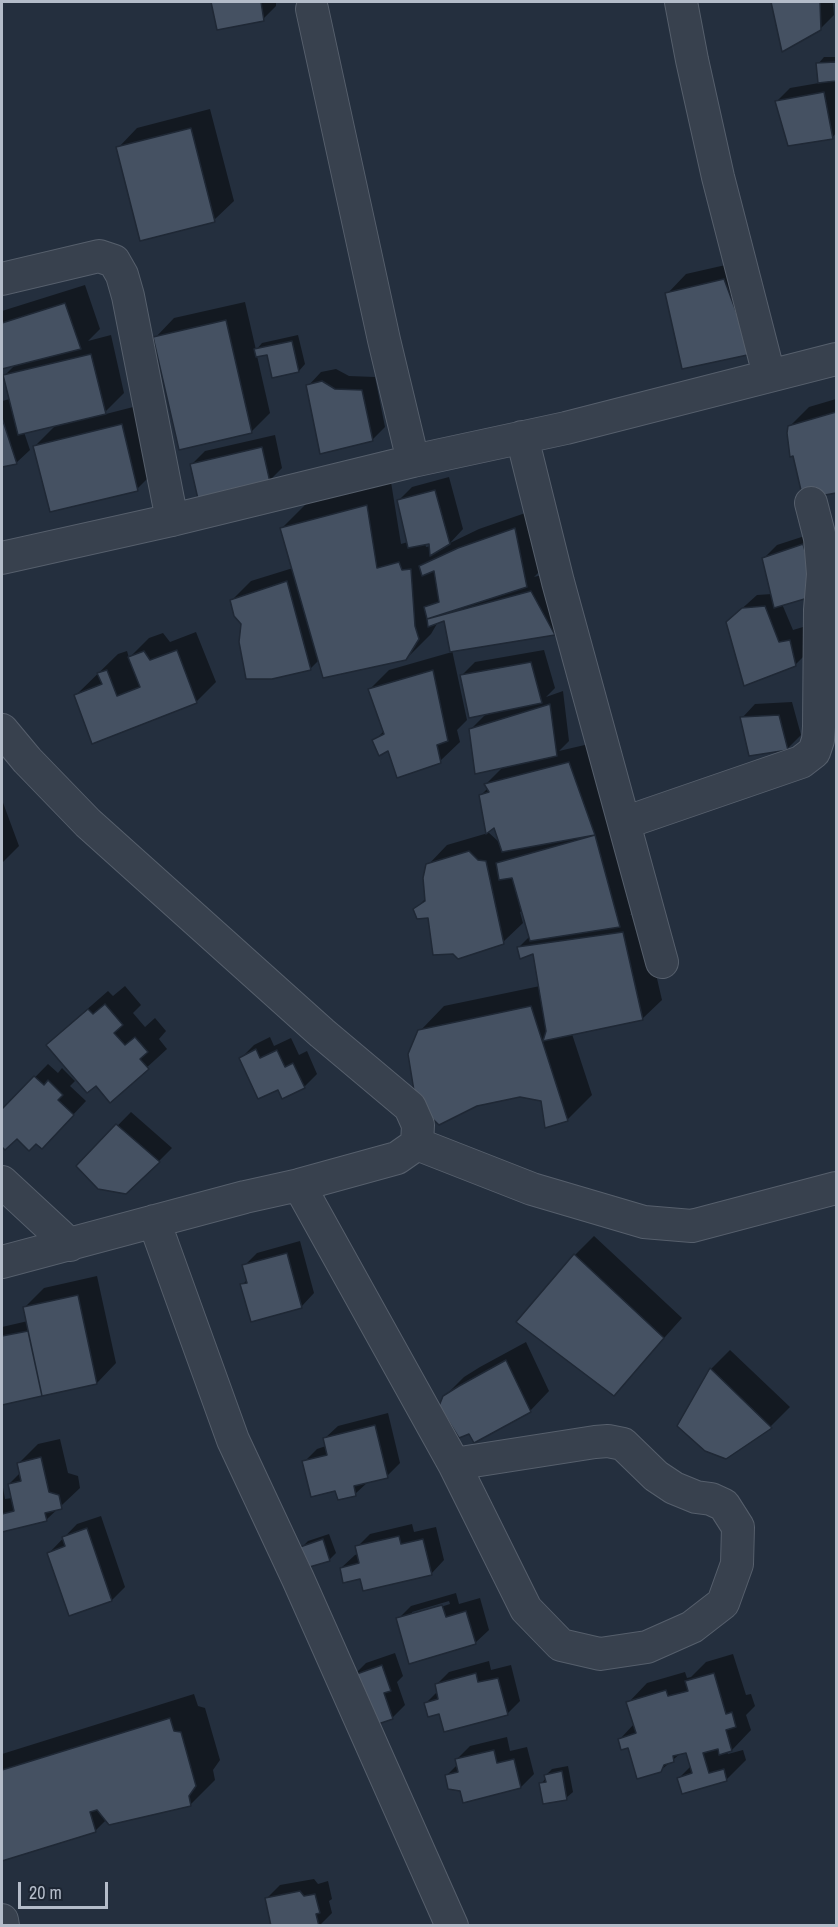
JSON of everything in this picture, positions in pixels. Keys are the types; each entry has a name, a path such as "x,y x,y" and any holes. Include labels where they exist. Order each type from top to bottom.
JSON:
{"street":[{"path":"681,2 718,177 768,375"},
{"path":"312,9 384,340 414,461"},
{"path":"2,279 99,256 114,261 122,275 128,296 172,520"},
{"path":"2,558 172,520 414,461 566,428 837,359"},
{"path":"522,437 558,582 662,962"},
{"path":"624,824 801,762 814,752 819,727 820,610 823,574 820,538 812,503"},
{"path":"2,730 27,760 88,822 322,1033 410,1107 418,1125 417,1144"},
{"path":"2,1262 397,1158 417,1144"},
{"path":"417,1144 532,1189 644,1222 692,1226 837,1188"},
{"path":"2,1182 70,1245"},
{"path":"299,1185 454,1464 526,1609 561,1645 600,1654 646,1647 692,1628 723,1603 737,1564 738,1527 724,1505 674,1488 656,1476 623,1444 608,1441 595,1442 454,1464"},
{"path":"154,1221 232,1440 298,1579 452,1926"},
{"path":"2,1920 3,1926"}],"building":[{"path":"211,2 261,2 264,21 217,30"},
{"path":"771,2 820,2 821,30 782,52"},
{"path":"836,62 836,81 818,83 816,63"},
{"path":"824,92 833,139 788,146 775,101"},
{"path":"191,128 215,222 140,241 116,147"},
{"path":"724,279 752,354 682,369 665,293"},
{"path":"65,303 81,349 2,369 2,323"},
{"path":"226,320 252,433 179,450 153,337"},
{"path":"292,341 299,372 272,378 267,355 256,357 254,349"},
{"path":"91,354 106,414 18,435 3,375"},
{"path":"322,381 335,389 362,390 373,441 320,454 306,385"},
{"path":"836,412 836,493 803,499 793,456 790,457 788,426"},
{"path":"2,418 17,464 2,467"},
{"path":"122,424 138,491 50,512 33,446"},
{"path":"262,447 270,482 198,499 190,464"},
{"path":"435,490 450,544 430,556 429,544 408,548 397,500"},
{"path":"367,505 377,568 399,562 402,570 411,569 415,626 419,639 406,660 323,678 280,528"},
{"path":"515,528 527,587 427,619 424,607 439,602 434,571 422,576 419,566 458,548"},
{"path":"803,544 818,595 774,608 762,558"},
{"path":"287,581 311,670 272,679 246,679 239,642 241,624 234,616 230,600"},
{"path":"531,591 555,635 450,652 444,621 428,627 427,619"},
{"path":"765,606 779,642 790,640 796,666 744,686 726,622 742,608"},
{"path":"177,650 197,703 92,744 74,695 102,684 97,673 107,670 117,696 140,687 128,657 144,651 150,660"},
{"path":"531,662 542,703 469,718 460,675"},
{"path":"433,670 448,741 437,745 441,763 397,778 388,751 379,756 372,740 384,734 368,689"},
{"path":"550,704 557,756 475,774 469,729"},
{"path":"779,715 788,750 749,756 740,717"},
{"path":"569,762 595,835 502,852 494,828 486,834 479,795 489,792 484,784"},
{"path":"595,835 620,927 530,941 512,878 499,880 496,863"},
{"path":"469,851 478,860 486,861 504,944 458,959 453,954 433,955 428,918 417,919 413,909 425,901 423,878 426,864"},
{"path":"623,932 643,1020 543,1041 546,1031 533,954 520,959 517,947"},
{"path":"105,1004 123,1025 114,1033 125,1045 135,1037 148,1052 140,1059 149,1069 110,1103 96,1086 87,1093 46,1045 88,1009 93,1014"},
{"path":"531,1006 568,1121 545,1128 541,1101 520,1097 477,1106 439,1125 416,1103 408,1054 418,1030"},
{"path":"256,1049 260,1058 277,1050 285,1067 293,1063 305,1088 282,1099 278,1090 258,1099 239,1058"},
{"path":"34,1076 44,1085 48,1080 63,1095 58,1100 74,1115 42,1149 36,1144 29,1151 17,1139 5,1150 2,1147 2,1109"},
{"path":"116,1124 160,1162 126,1194 98,1189 76,1166"},
{"path":"287,1253 302,1308 251,1322 240,1284 247,1283 242,1265"},
{"path":"574,1254 664,1338 614,1396 516,1322"},
{"path":"78,1295 97,1384 42,1396 23,1307"},
{"path":"28,1331 42,1396 2,1405 2,1336"},
{"path":"506,1360 531,1412 474,1443 469,1434 459,1438 439,1406 443,1396"},
{"path":"710,1368 772,1428 726,1459 705,1451 677,1426"},
{"path":"375,1425 388,1478 354,1486 356,1496 338,1500 335,1491 311,1497 302,1461 327,1455 323,1438"},
{"path":"41,1457 49,1492 59,1495 62,1509 45,1513 47,1521 2,1532 2,1514 14,1511 8,1484 21,1481 17,1463"},
{"path":"87,1528 112,1601 69,1616 47,1553 65,1546 62,1537"},
{"path":"399,1536 401,1544 423,1539 432,1575 363,1591 360,1579 343,1583 340,1568 359,1563 355,1546"},
{"path":"323,1539 330,1561 306,1568 300,1547"},
{"path":"442,1605 446,1617 466,1611 476,1644 409,1664 396,1618"},
{"path":"382,1665 391,1691 384,1693 393,1719 375,1725 351,1676"},
{"path":"476,1673 478,1682 498,1678 508,1715 444,1732 439,1714 428,1717 424,1703 438,1699 435,1684"},
{"path":"714,1673 726,1714 732,1712 736,1727 726,1730 732,1751 719,1755 718,1749 703,1753 709,1773 724,1769 727,1781 682,1794 677,1778 692,1773 686,1753 673,1756 674,1762 664,1765 661,1772 637,1779 628,1748 621,1750 618,1739 636,1733 626,1702 666,1690 668,1696 688,1691 685,1681"},
{"path":"170,1718 174,1731 181,1732 196,1786 189,1796 191,1806 109,1825 97,1810 90,1812 96,1832 2,1861 2,1770"},
{"path":"494,1750 497,1763 514,1759 521,1788 463,1803 460,1791 448,1789 445,1775 458,1772 455,1759"},
{"path":"562,1771 567,1800 543,1804 539,1783 546,1782 544,1775"},
{"path":"300,1891 304,1896 315,1894 320,1913 316,1914 319,1926 271,1926 265,1898"}]}
